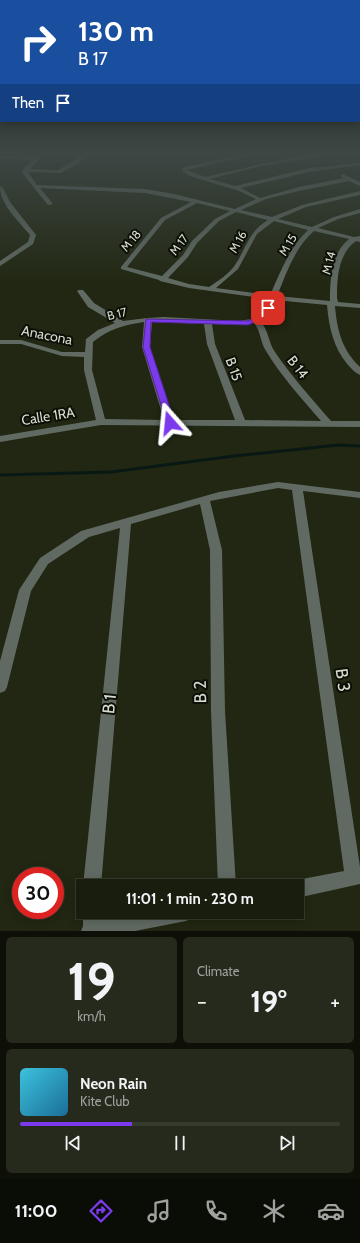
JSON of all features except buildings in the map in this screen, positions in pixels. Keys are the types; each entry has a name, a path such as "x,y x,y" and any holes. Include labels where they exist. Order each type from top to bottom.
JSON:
{"street":[{"path":"0,264 31,243 33,235 9,205 5,197"},
{"path":"45,197 50,204"},
{"path":"179,197 358,238"},
{"path":"255,197 261,200"},
{"name":"M 17","path":"162,280 186,256 194,242 217,220 235,210 269,197"},
{"name":"M 16","path":"210,289 222,281 237,267 256,232 273,219 306,205 340,197"},
{"name":"M 18","path":"162,280 124,269 123,267 163,219 197,201"},
{"path":"0,202 9,205"},
{"name":"M 15","path":"273,298 294,252 313,229 343,215 360,210"},
{"name":"M 14","path":"358,238 342,250 338,262 332,327 337,343 349,363 360,372"},
{"path":"162,280 210,289 273,298 360,306"},
{"path":"81,291 91,305 122,324"},
{"path":"256,320 264,317 273,298"},
{"path":"148,320 146,347 170,423"},
{"name":"B 17","path":"101,422 88,370 89,341 96,333 108,327 148,320 237,323 256,320"},
{"name":"B 14","path":"256,320 264,328 266,344 285,372 329,424"},
{"name":"B 15","path":"208,322 211,344 241,423"},
{"name":"Anacona","path":"0,342 21,342 62,354 88,355"},
{"name":"Calle 1RA","path":"0,439 101,422 360,424"},
{"path":"0,687 2,674 25,590 44,561 85,534 219,495 278,485 360,495"},
{"name":"B 3","path":"297,488 356,876"},
{"name":"B 2","path":"204,499 216,550 218,711 227,879"},
{"name":"B 1","path":"93,879 126,522"},
{"path":"304,887 356,876"},
{"path":"92,919 91,931 151,919"}],"waterway":[{"path":"0,475 111,472 234,456 338,445 360,446"}],"route":[{"path":"170,423 146,347 148,320 248,323 264,317 268,308"}]}
